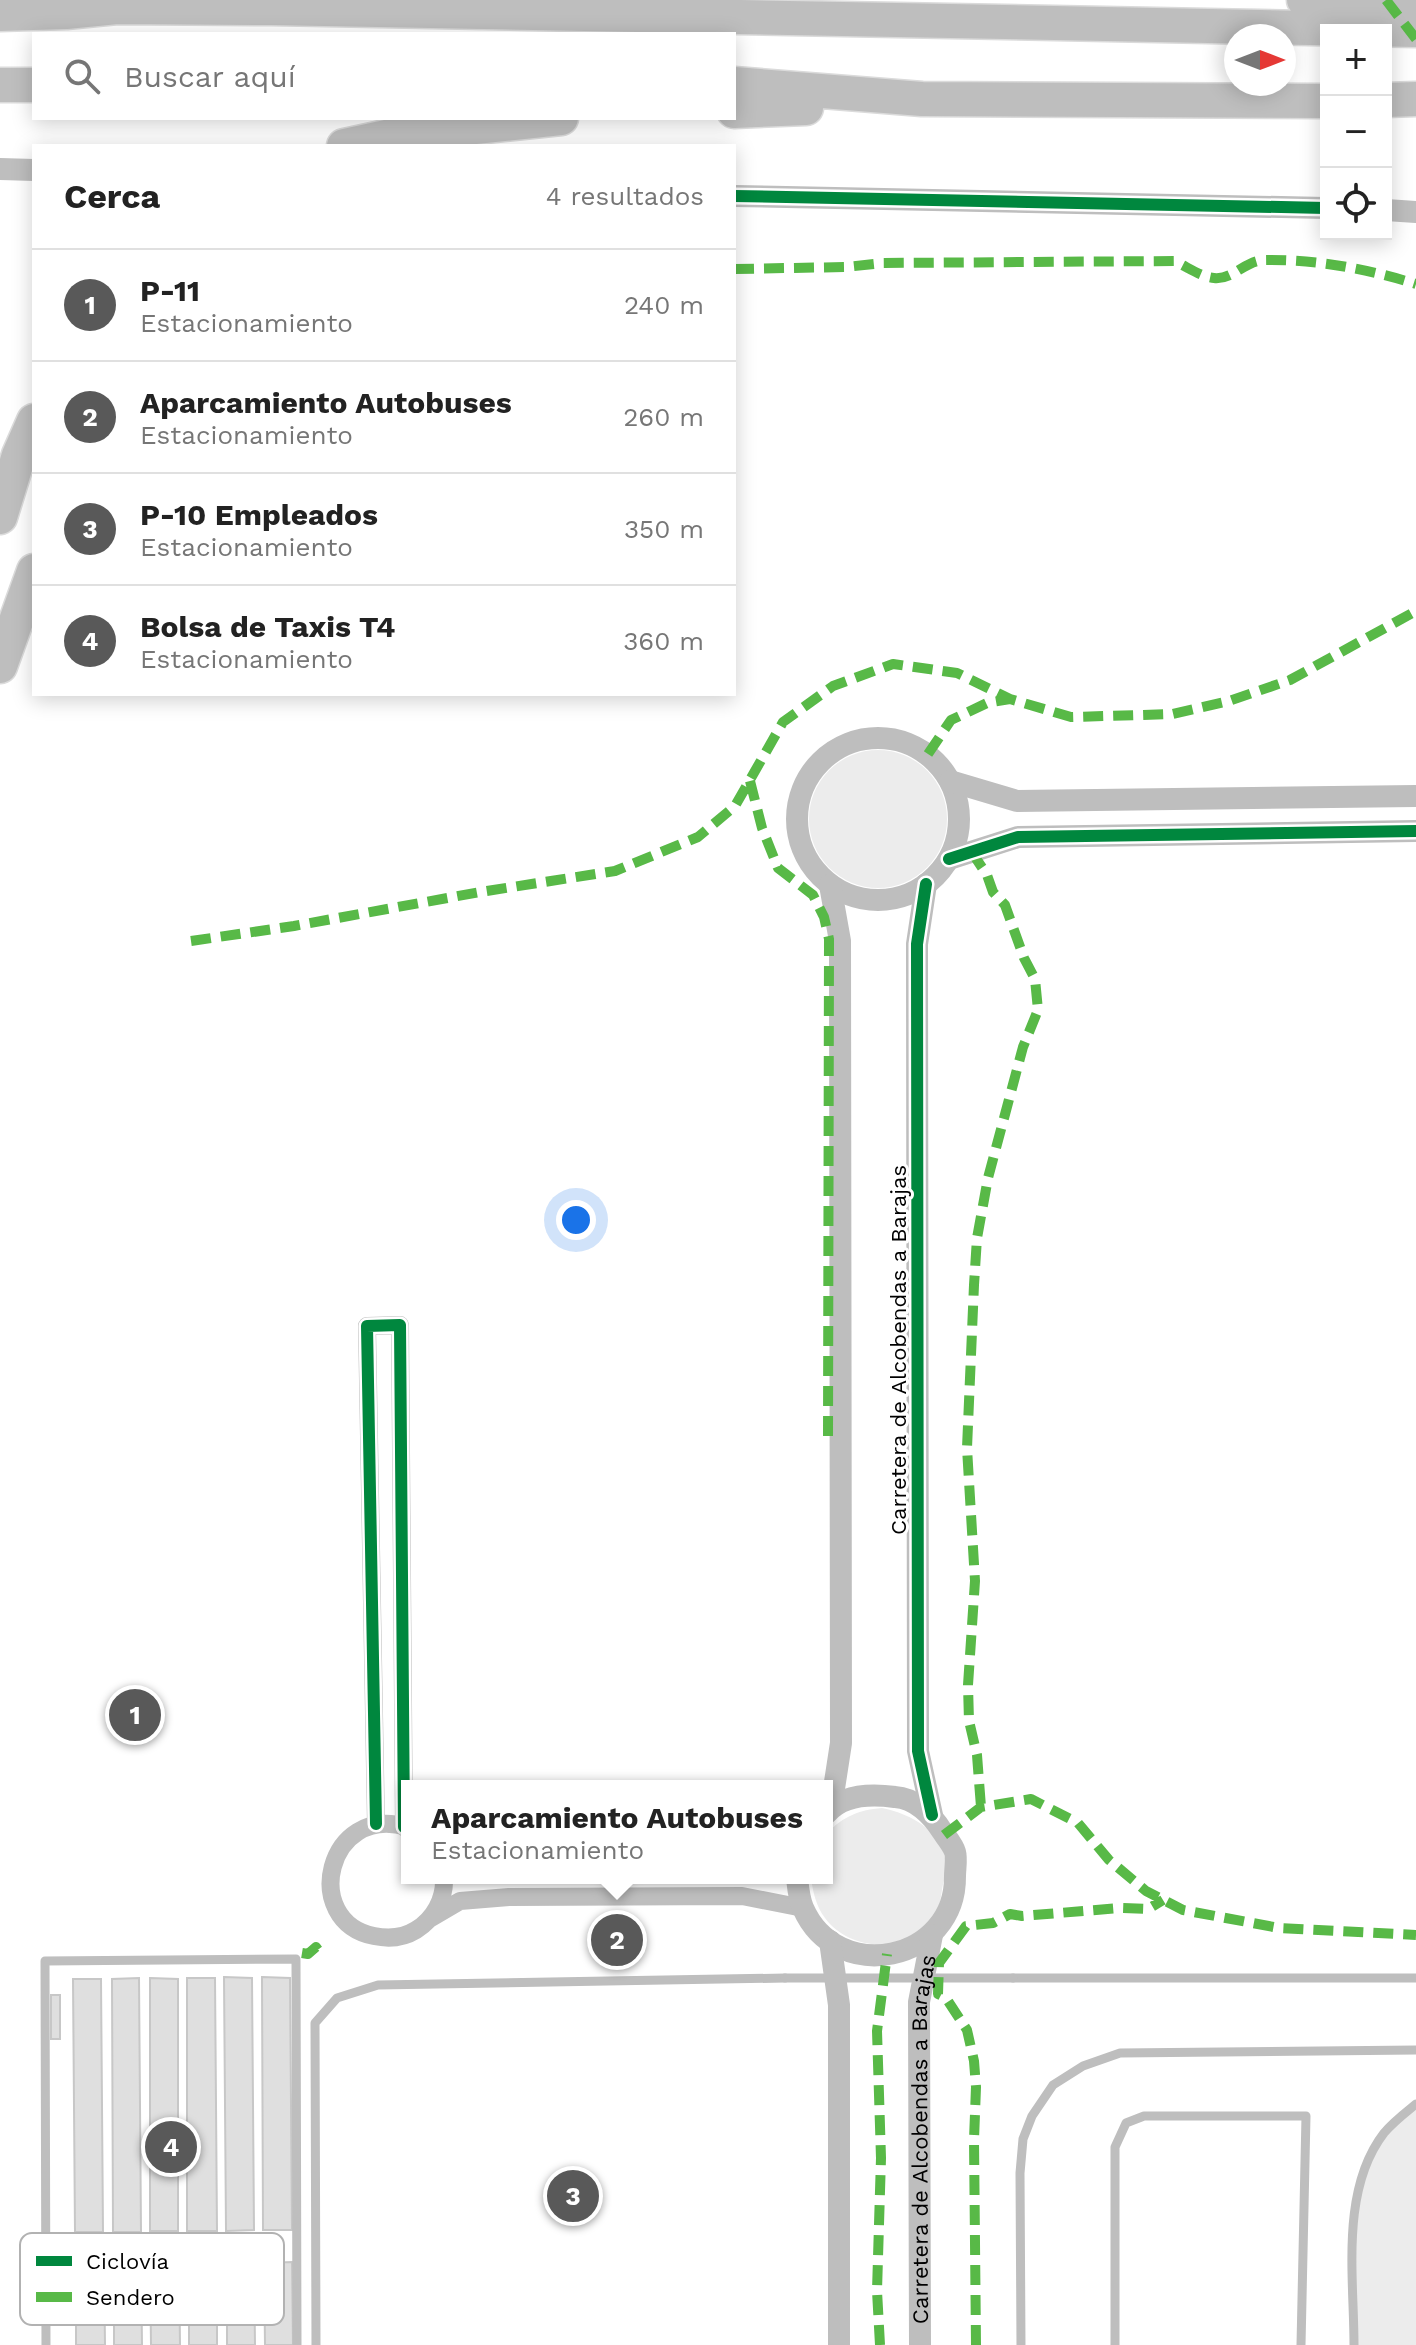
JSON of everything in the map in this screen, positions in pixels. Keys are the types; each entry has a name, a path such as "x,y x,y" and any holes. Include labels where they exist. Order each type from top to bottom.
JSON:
{"highway":[{"path":"82,0 117,7"},
{"path":"0,14 117,7 1171,24 1416,1"},
{"path":"1314,10 1416,30"},
{"path":"736,84 922,99 1320,101"},
{"path":"736,111 922,99"},
{"path":"1392,100 1416,99"},
{"path":"354,144 404,134 541,120"},
{"path":"0,517 19,455 32,426"},
{"path":"0,666 32,577"}],"street":[{"path":"0,169 32,170"},
{"path":"736,196 1320,208"},
{"path":"1392,210 1416,212"},
{"path":"868,737 892,738 915,746 928,754 950,781 958,805 958,832 949,859 926,884 904,895 879,900 853,896 830,885 812,867 801,845 796,821 799,797 809,775 824,756 845,743 868,737"},
{"path":"950,781 1017,801 1416,796"},
{"path":"949,859 1018,837 1416,831"},
{"name":"Carretera de Alcobendas a Barajas","path":"926,884 917,944 918,1751 932,1815"},
{"path":"830,885 840,941 841,1743 833,1788"},
{"path":"376,1824 367,1326 400,1325 405,1780"},
{"path":"798,1884 803,1908 830,1941 864,1956 901,1953 932,1935 955,1897 955,1852 932,1815 900,1797 864,1794 833,1808"},
{"path":"401,1826 376,1824 359,1830 345,1841 335,1857 330,1888 341,1914 353,1927 367,1935 401,1937 460,1901 509,1897 742,1896 803,1908"},
{"path":"431,1918 440,1903 443,1884"},
{"name":"Carretera de Alcobendas a Barajas","path":"920,2345 919,2002 932,1935"},
{"path":"830,1941 839,2005 839,2345"}],"lane":[{"path":"46,2233 45,1961 296,1959 297,2345"},
{"path":"316,2345 315,2023 337,1998 378,1985 785,1978 1416,1978"},
{"path":"1021,2345 1020,2173 1023,2139 1032,2116 1053,2085 1083,2066 1120,2053 1416,2050"},
{"path":"1354,2345 1355,2204 1360,2179 1384,2133 1416,2104"},
{"path":"1115,2345 1115,2147 1126,2123 1144,2116 1306,2116 1301,2345"},
{"path":"46,2325 46,2345"}],"shaded area":[{"path":"878,750 904,755 927,770 942,793 947,819 942,845 927,868 904,883 878,888 852,883 829,868 814,845 809,819 814,793 829,770 852,755"},
{"path":"882,1808 914,1820 933,1834 944,1853 946,1868 935,1915 913,1936 886,1944 859,1941 835,1928 819,1909 812,1884 833,1884 833,1828 866,1810"},
{"path":"1416,2104 1416,2345 1354,2345 1354,2235 1362,2180 1371,2155 1384,2133"}],"building":[{"path":"224,1977 252,1978 254,2230 226,2231"},
{"path":"262,1977 290,1978 292,2230 263,2230"},
{"path":"139,1978 141,2232 113,2232 112,1979"},
{"path":"150,1978 178,1979 178,2231 150,2231"},
{"path":"187,1978 215,1978 217,2231 187,2231"},
{"path":"73,1979 101,1979 103,2232 75,2232"},
{"path":"51,1995 60,1995 60,2039 51,2039"},
{"path":"284,2262 292,2262 293,2345 265,2345 265,2325 284,2325"},
{"path":"76,2325 105,2325 105,2345 76,2345"},
{"path":"114,2325 142,2325 142,2345 114,2345"},
{"path":"151,2325 180,2325 180,2345 151,2345"},
{"path":"189,2325 217,2325 217,2345 189,2345"},
{"path":"227,2325 255,2325 255,2345 227,2345"}],"marked path":[{"path":"1386,0 1416,39"},
{"path":"736,269 846,267 883,263 1174,261 1199,274 1221,278 1257,261 1283,260 1341,266 1416,284"},
{"path":"928,754 951,720 987,703 1010,699 1071,717 1173,714 1229,701 1290,680 1416,611"},
{"path":"191,941 615,871 698,837 735,806 783,722 833,686 893,664 957,673 1010,699"},
{"path":"750,781 762,828 778,868 813,895 824,917 829,939 828,1442"},
{"path":"971,851 987,875 993,892 1005,905 1035,979 1038,1010 1023,1047 988,1178 977,1238 967,1448 975,1581 968,1685 969,1721 977,1755 981,1807"},
{"path":"944,1835 981,1807 1031,1799 1078,1823 1109,1860 1146,1891 1183,1910 1279,1928 1416,1935"},
{"path":"976,2345 974,2061 967,2030 946,1998 938,1994 939,1963 966,1926 993,1923 1010,1914 1022,1916 1120,1908 1148,1909 1163,1900"},
{"path":"302,1953 308,1954 316,1947 322,1955"},
{"path":"880,2345 877,2291 881,2158 877,2031 887,1954"}],"cycle path":[{"path":"736,196 1320,208"},
{"path":"949,859 1018,837 1416,831"},
{"path":"926,884 917,944 918,1751 932,1815"},
{"path":"376,1824 367,1326 400,1325 404,1780"}],"place":[{"name":"P-11","path":"135,1715"},
{"name":"Aparcamiento Autobuses","path":"617,1940"},
{"name":"Bolsa de Taxis T4","path":"171,2147"},
{"name":"P-10 Empleados","path":"573,2196"}]}
